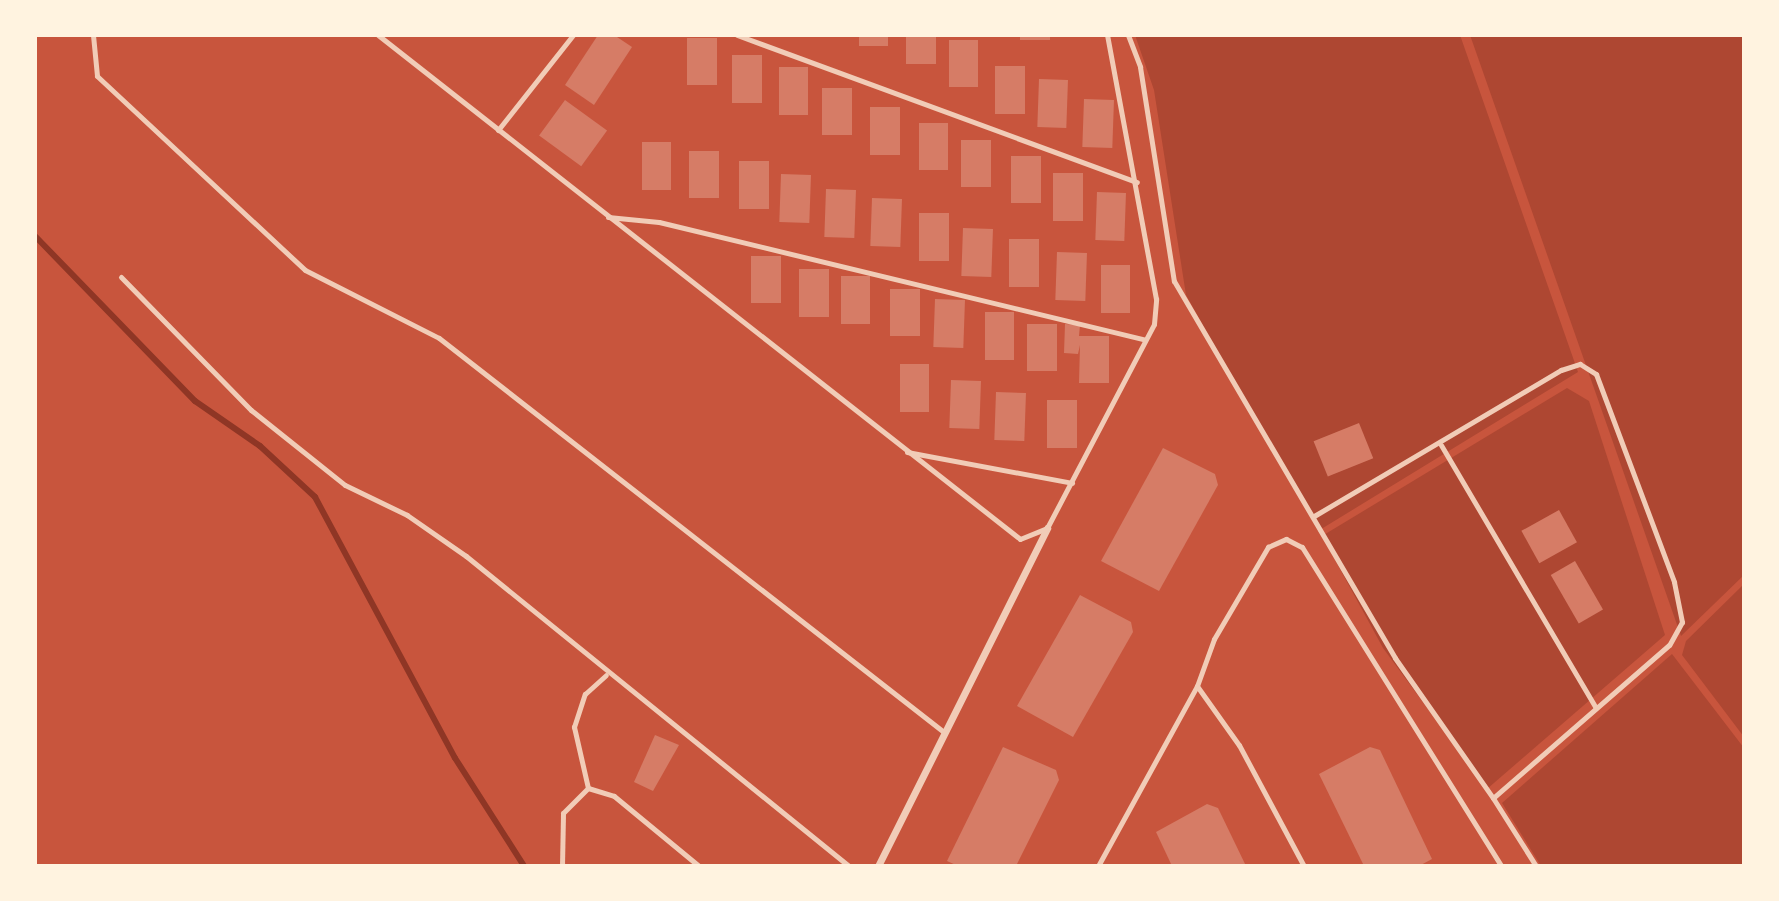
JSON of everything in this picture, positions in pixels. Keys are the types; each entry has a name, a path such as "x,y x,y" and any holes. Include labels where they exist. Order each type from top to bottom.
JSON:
{"street":[{"path":"878,866 1047,528"}],"lane":[{"path":"93,35 97,76 304,270 439,338 945,733"},
{"path":"378,35 1012,537 1031,539 1047,528 1072,483 1144,339 1156,299 1137,182 1107,35"},
{"path":"498,130 573,35"},
{"path":"737,35 1137,182"},
{"path":"1128,35 1140,67 1174,281 1314,516 1395,659 1493,798 1536,866"},
{"path":"607,217 659,222 1144,339"},
{"path":"121,276 251,410 345,485 407,515 466,556 606,675 849,866"},
{"path":"1314,516 1441,445 1561,370 1580,364 1596,374 1674,582 1682,622 1669,645 1493,798"},
{"path":"1441,445 1596,708"},
{"path":"904,452 1072,483"},
{"path":"1098,866 1197,686 1214,639 1268,547 1277,539 1293,541 1501,866"},
{"path":"588,788 573,727 585,694 606,675"},
{"path":"1197,686 1239,745 1304,866"},
{"path":"562,866 563,813 588,788"},
{"path":"588,788 614,796 699,866"}],"shaded area":[{"path":"1135,35 1460,35 1578,372 1318,531 1186,295 1154,90"},
{"path":"1470,35 1744,35 1744,575 1681,636"},
{"path":"1567,388 1589,401 1665,635 1487,789 1383,648 1322,536"},
{"path":"1744,584 1744,737 1682,655 1686,641"},
{"path":"1672,654 1744,748 1744,866 1541,866 1502,803"}],"building":[{"path":"598,35 614,35 632,47 594,105 565,85"},
{"path":"859,35 888,35 888,46 859,46"},
{"path":"906,35 936,35 936,64 906,64"},
{"path":"1020,35 1050,35 1050,40 1020,40"},
{"path":"687,38 717,38 717,85 687,85"},
{"path":"949,40 978,40 978,87 949,87"},
{"path":"732,55 762,55 762,103 732,103"},
{"path":"995,66 1025,66 1025,114 995,114"},
{"path":"779,67 808,67 808,115 779,115"},
{"path":"1039,79 1068,80 1066,128 1037,127"},
{"path":"822,88 852,88 852,135 822,135"},
{"path":"1084,99 1114,100 1112,148 1082,147"},
{"path":"565,100 607,131 581,166 539,136"},
{"path":"870,107 900,107 900,155 870,155"},
{"path":"919,123 948,123 948,170 919,170"},
{"path":"961,140 991,140 991,187 961,187"},
{"path":"642,142 671,142 671,190 642,190"},
{"path":"689,151 719,151 719,198 689,198"},
{"path":"1011,156 1041,156 1041,203 1011,203"},
{"path":"739,161 769,161 769,209 739,209"},
{"path":"1053,173 1083,173 1083,221 1053,221"},
{"path":"781,174 811,175 809,223 779,222"},
{"path":"826,189 856,190 854,238 824,237"},
{"path":"1097,192 1126,193 1124,241 1095,240"},
{"path":"872,198 902,199 900,247 870,246"},
{"path":"919,213 949,213 949,261 919,261"},
{"path":"963,228 993,229 991,277 961,276"},
{"path":"1009,239 1039,239 1039,287 1009,287"},
{"path":"1057,252 1087,253 1085,301 1055,300"},
{"path":"751,256 781,256 781,303 751,303"},
{"path":"1101,265 1130,265 1130,313 1101,313"},
{"path":"799,269 829,269 829,317 799,317"},
{"path":"841,276 870,276 870,324 841,324"},
{"path":"890,289 920,289 920,336 890,336"},
{"path":"935,299 965,300 963,348 933,347"},
{"path":"985,312 1014,312 1014,360 985,360"},
{"path":"1027,324 1057,324 1057,371 1027,371"},
{"path":"1065,324 1080,325 1079,336 1109,336 1109,383 1079,383 1080,345 1078,354 1064,353"},
{"path":"900,364 929,364 929,412 900,412"},
{"path":"951,380 981,381 979,429 949,428"},
{"path":"996,392 1026,393 1024,441 994,440"},
{"path":"1047,400 1077,400 1077,448 1047,448"},
{"path":"1359,423 1373,458 1328,477 1314,441"},
{"path":"1163,448 1215,474 1218,485 1159,591 1101,561"},
{"path":"1559,510 1577,542 1539,563 1521,531"},
{"path":"1575,561 1603,609 1579,623 1551,575"},
{"path":"1080,595 1131,622 1133,632 1073,737 1017,706"},
{"path":"655,735 679,745 653,791 634,782"},
{"path":"1003,747 1056,770 1059,780 1016,866 958,866 947,861"},
{"path":"1370,747 1380,750 1432,859 1419,866 1364,866 1319,774"},
{"path":"1207,804 1218,808 1246,866 1172,866 1156,832"}],"waterway":[{"path":"35,236 195,401 260,446 315,497 455,758 524,866"}]}
